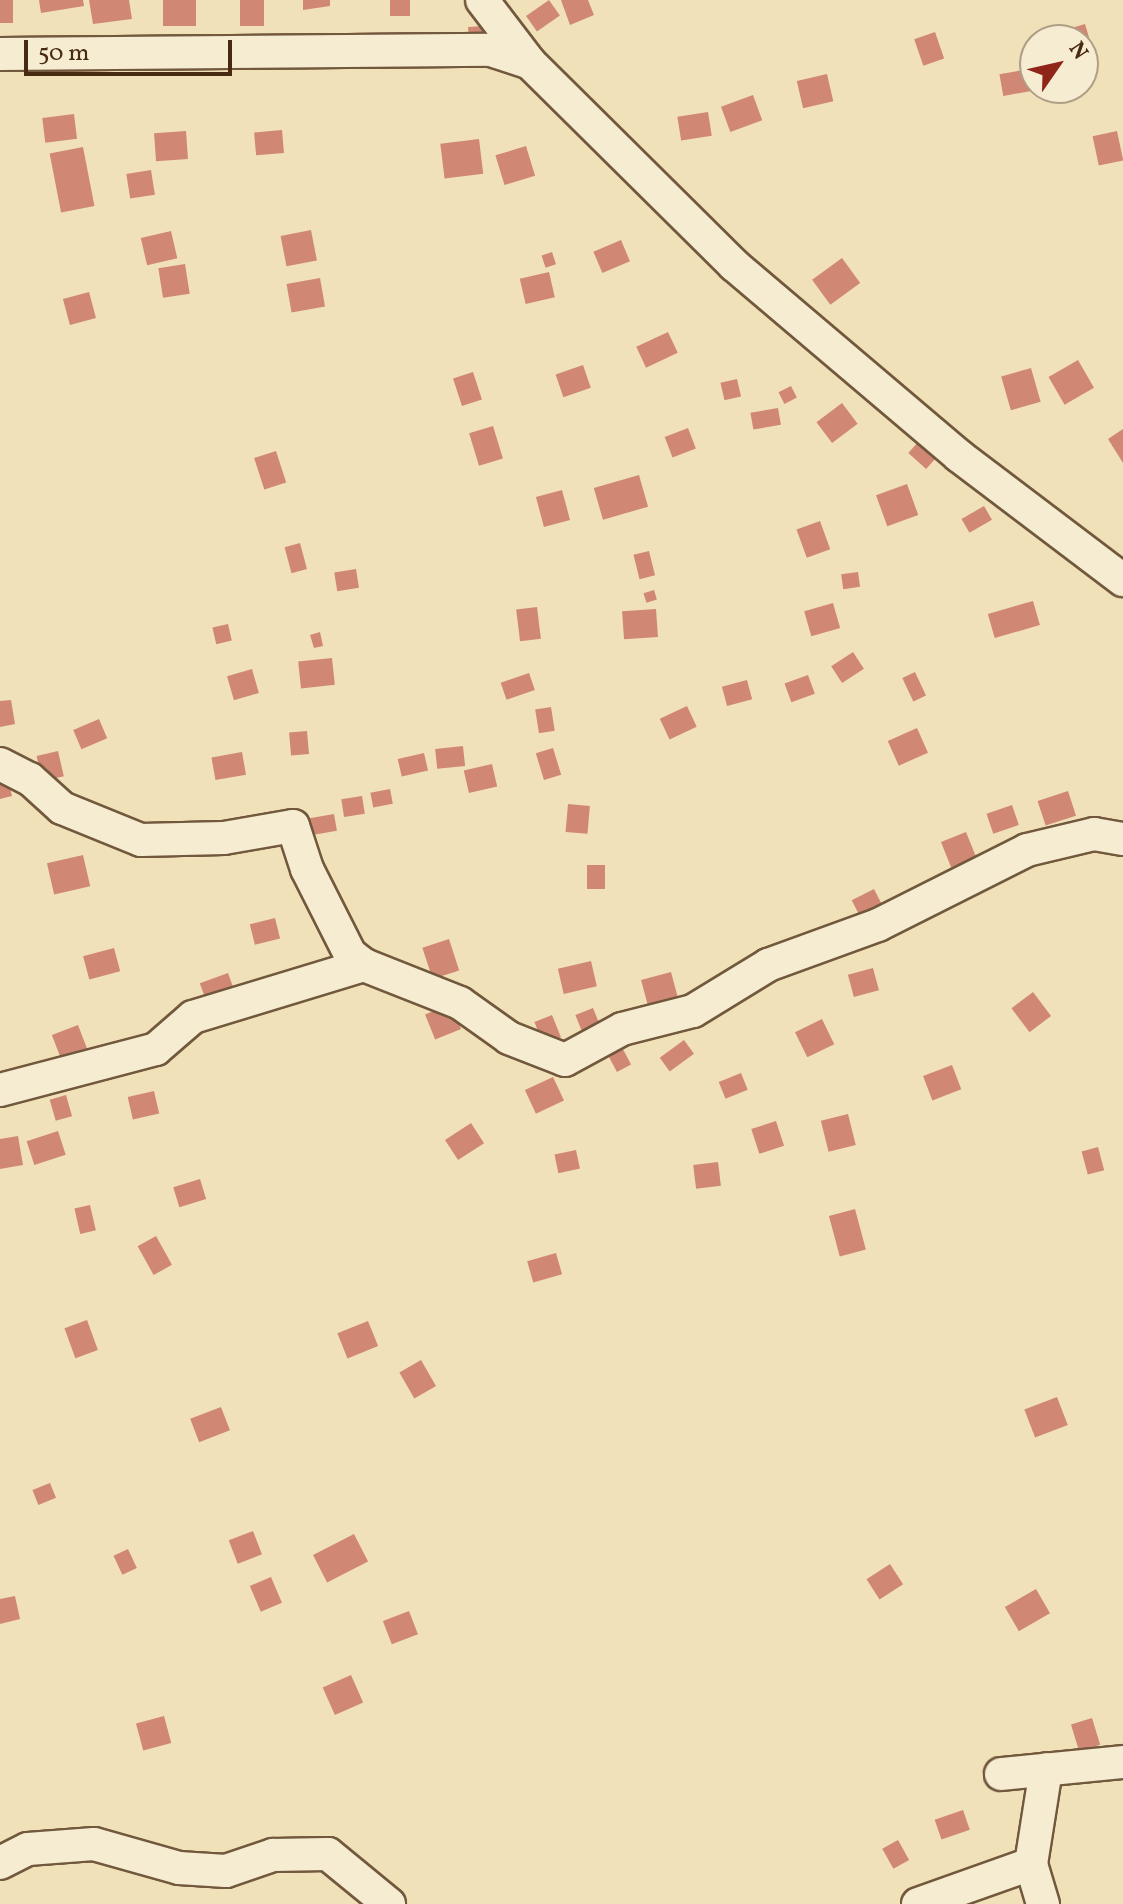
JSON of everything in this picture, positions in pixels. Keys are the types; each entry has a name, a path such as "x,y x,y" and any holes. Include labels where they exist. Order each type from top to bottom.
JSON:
{"street":[{"path":"482,0 530,63 734,265 959,456 1123,580"},
{"path":"0,54 491,50 530,63"},
{"path":"0,764 30,779 62,808 141,840 224,838 293,826 325,906 350,954 364,965 460,1003 509,1038 565,1060 622,1029 693,1011 768,965 878,925 1027,850 1094,834 1123,839"},
{"path":"0,1090 156,1049 193,1017 364,965"},
{"path":"1001,1774 1123,1762"},
{"path":"1043,1904 1031,1864 1046,1769"},
{"path":"0,1863 28,1849 94,1844 179,1868 226,1871 273,1855 328,1854 389,1904"},
{"path":"918,1904 1031,1864"}],"building":[{"path":"0,0 13,0 13,23 0,23"},
{"path":"39,0 83,0 84,6 41,13"},
{"path":"89,0 129,0 132,19 93,24"},
{"path":"163,0 196,0 196,26 163,26"},
{"path":"240,0 264,0 264,26 240,26"},
{"path":"303,0 330,0 330,6 303,10"},
{"path":"390,0 410,0 410,16 390,16"},
{"path":"549,0 560,16 537,32 526,16"},
{"path":"561,0 588,0 594,15 570,25"},
{"path":"484,26 485,39 469,40 468,27"},
{"path":"935,32 944,58 923,66 914,39"},
{"path":"1019,71 1019,93 1003,96 999,74"},
{"path":"827,74 833,101 803,108 797,81"},
{"path":"753,95 762,120 730,132 721,107"},
{"path":"708,112 712,136 681,141 677,117"},
{"path":"74,114 77,139 45,143 42,118"},
{"path":"282,130 284,153 256,155 254,132"},
{"path":"186,131 188,159 156,161 154,133"},
{"path":"1117,131 1123,160 1099,166 1093,136"},
{"path":"479,139 483,174 445,178 440,144"},
{"path":"526,146 535,176 504,185 495,155"},
{"path":"83,147 94,206 61,212 50,153"},
{"path":"151,170 155,195 130,199 126,174"},
{"path":"311,230 317,260 286,266 281,236"},
{"path":"171,231 177,258 147,265 141,238"},
{"path":"621,240 630,261 602,273 593,252"},
{"path":"552,252 556,264 546,268 542,255"},
{"path":"842,258 860,283 830,305 812,280"},
{"path":"185,264 190,294 163,298 158,268"},
{"path":"549,272 555,297 526,304 520,279"},
{"path":"320,278 325,307 292,312 287,284"},
{"path":"89,292 96,318 70,325 63,299"},
{"path":"668,332 678,353 646,368 636,347"},
{"path":"1078,360 1094,388 1065,405 1049,377"},
{"path":"583,365 591,388 563,397 556,374"},
{"path":"1031,368 1041,402 1011,410 1001,377"},
{"path":"473,372 482,400 462,406 453,378"},
{"path":"737,379 741,397 724,400 720,383"},
{"path":"791,386 797,398 784,404 779,392"},
{"path":"842,403 858,424 832,443 816,422"},
{"path":"778,408 781,425 753,430 750,413"},
{"path":"493,426 503,459 479,466 469,433"},
{"path":"688,428 696,449 673,457 665,437"},
{"path":"1123,429 1123,463 1108,439"},
{"path":"919,441 937,457 926,469 908,453"},
{"path":"276,451 286,482 264,489 254,458"},
{"path":"639,475 648,507 603,520 594,488"},
{"path":"907,484 918,515 887,526 876,495"},
{"path":"562,490 570,520 544,527 536,497"},
{"path":"984,506 992,520 969,533 961,519"},
{"path":"820,521 830,549 807,558 797,530"},
{"path":"300,543 307,569 292,573 285,547"},
{"path":"649,551 655,575 640,579 633,555"},
{"path":"356,569 359,588 337,591 334,572"},
{"path":"858,572 860,587 843,589 841,574"},
{"path":"654,590 657,600 646,603 643,593"},
{"path":"1033,601 1040,625 995,638 988,614"},
{"path":"833,603 840,628 811,636 804,611"},
{"path":"537,607 541,639 520,641 516,610"},
{"path":"656,609 658,637 624,639 622,611"},
{"path":"228,624 232,641 216,644 212,628"},
{"path":"320,632 323,646 314,648 310,635"},
{"path":"853,652 864,669 842,683 831,666"},
{"path":"332,658 335,685 301,688 298,662"},
{"path":"252,669 259,693 234,700 227,676"},
{"path":"915,672 926,696 913,701 902,678"},
{"path":"529,673 535,690 506,700 501,683"},
{"path":"808,675 815,694 791,702 785,684"},
{"path":"747,680 752,699 727,706 722,687"},
{"path":"11,700 15,724 0,727 0,701"},
{"path":"687,706 697,727 670,740 660,719"},
{"path":"551,707 555,731 539,733 535,710"},
{"path":"99,719 107,738 81,749 73,730"},
{"path":"917,728 928,753 899,766 888,741"},
{"path":"307,731 309,754 291,755 289,733"},
{"path":"463,746 465,766 437,769 435,749"},
{"path":"553,748 561,775 544,780 536,753"},
{"path":"58,751 64,776 42,781 37,756"},
{"path":"242,752 246,775 215,780 211,757"},
{"path":"424,753 428,771 402,777 398,759"},
{"path":"492,764 497,786 469,793 464,771"},
{"path":"7,776 12,796 0,799 0,778"},
{"path":"390,789 393,804 373,808 370,793"},
{"path":"1068,791 1076,816 1046,826 1038,801"},
{"path":"362,796 365,814 344,817 341,799"},
{"path":"568,804 590,806 587,834 566,832"},
{"path":"1012,805 1019,825 993,834 986,814"},
{"path":"334,814 337,831 312,835 309,818"},
{"path":"966,832 976,857 951,867 941,842"},
{"path":"83,855 90,886 54,895 47,863"},
{"path":"587,865 605,865 605,889 587,889"},
{"path":"874,889 881,903 859,915 852,900"},
{"path":"275,918 280,938 255,945 250,924"},
{"path":"449,939 459,970 433,979 422,948"},
{"path":"114,948 120,971 89,979 83,956"},
{"path":"591,961 597,986 564,994 558,969"},
{"path":"873,968 879,990 854,997 848,975"},
{"path":"671,972 678,999 648,1007 641,980"},
{"path":"228,973 236,995 208,1005 200,983"},
{"path":"1033,992 1051,1016 1029,1032 1011,1008"},
{"path":"451,1004 461,1029 435,1040 425,1014"},
{"path":"593,1008 601,1028 584,1036 575,1015"},
{"path":"552,1015 561,1037 543,1044 534,1022"},
{"path":"822,1019 834,1044 807,1057 795,1032"},
{"path":"78,1025 87,1049 61,1059 52,1035"},
{"path":"617,1038 631,1064 617,1072 603,1046"},
{"path":"684,1040 694,1054 670,1071 660,1058"},
{"path":"952,1065 961,1089 932,1100 923,1076"},
{"path":"741,1073 748,1090 725,1099 719,1082"},
{"path":"553,1077 564,1101 536,1114 525,1090"},
{"path":"154,1091 159,1113 133,1119 128,1097"},
{"path":"66,1095 72,1116 56,1121 50,1100"},
{"path":"848,1114 856,1145 829,1152 821,1121"},
{"path":"776,1121 784,1146 759,1154 751,1129"},
{"path":"471,1123 484,1143 458,1160 445,1140"},
{"path":"58,1131 66,1155 34,1165 27,1141"},
{"path":"18,1136 23,1165 0,1169 0,1139"},
{"path":"1098,1147 1104,1170 1088,1175 1082,1151"},
{"path":"576,1150 580,1169 558,1173 554,1155"},
{"path":"718,1162 721,1186 696,1189 693,1165"},
{"path":"200,1179 206,1199 179,1207 173,1187"},
{"path":"90,1205 96,1230 80,1234 74,1209"},
{"path":"855,1209 866,1250 840,1257 829,1216"},
{"path":"156,1236 172,1265 154,1275 138,1246"},
{"path":"556,1253 562,1274 533,1282 527,1261"},
{"path":"87,1320 98,1350 75,1358 64,1328"},
{"path":"368,1321 378,1346 348,1358 337,1333"},
{"path":"421,1360 436,1386 414,1398 399,1372"},
{"path":"1057,1397 1068,1425 1035,1438 1024,1410"},
{"path":"221,1407 230,1430 199,1442 190,1419"},
{"path":"50,1483 56,1498 38,1505 32,1490"},
{"path":"253,1531 262,1554 238,1564 229,1540"},
{"path":"354,1534 368,1562 327,1583 313,1555"},
{"path":"128,1549 137,1568 122,1575 113,1556"},
{"path":"890,1564 903,1584 880,1599 867,1579"},
{"path":"271,1577 282,1603 261,1612 250,1586"},
{"path":"1036,1589 1050,1613 1019,1631 1005,1607"},
{"path":"15,1596 20,1619 0,1624 0,1599"},
{"path":"409,1611 418,1634 392,1644 383,1621"},
{"path":"351,1675 363,1702 335,1715 323,1688"},
{"path":"164,1716 171,1743 143,1751 136,1724"},
{"path":"1092,1718 1100,1745 1079,1751 1071,1724"},
{"path":"963,1810 970,1830 941,1840 935,1820"},
{"path":"898,1840 909,1860 893,1869 882,1849"}]}
